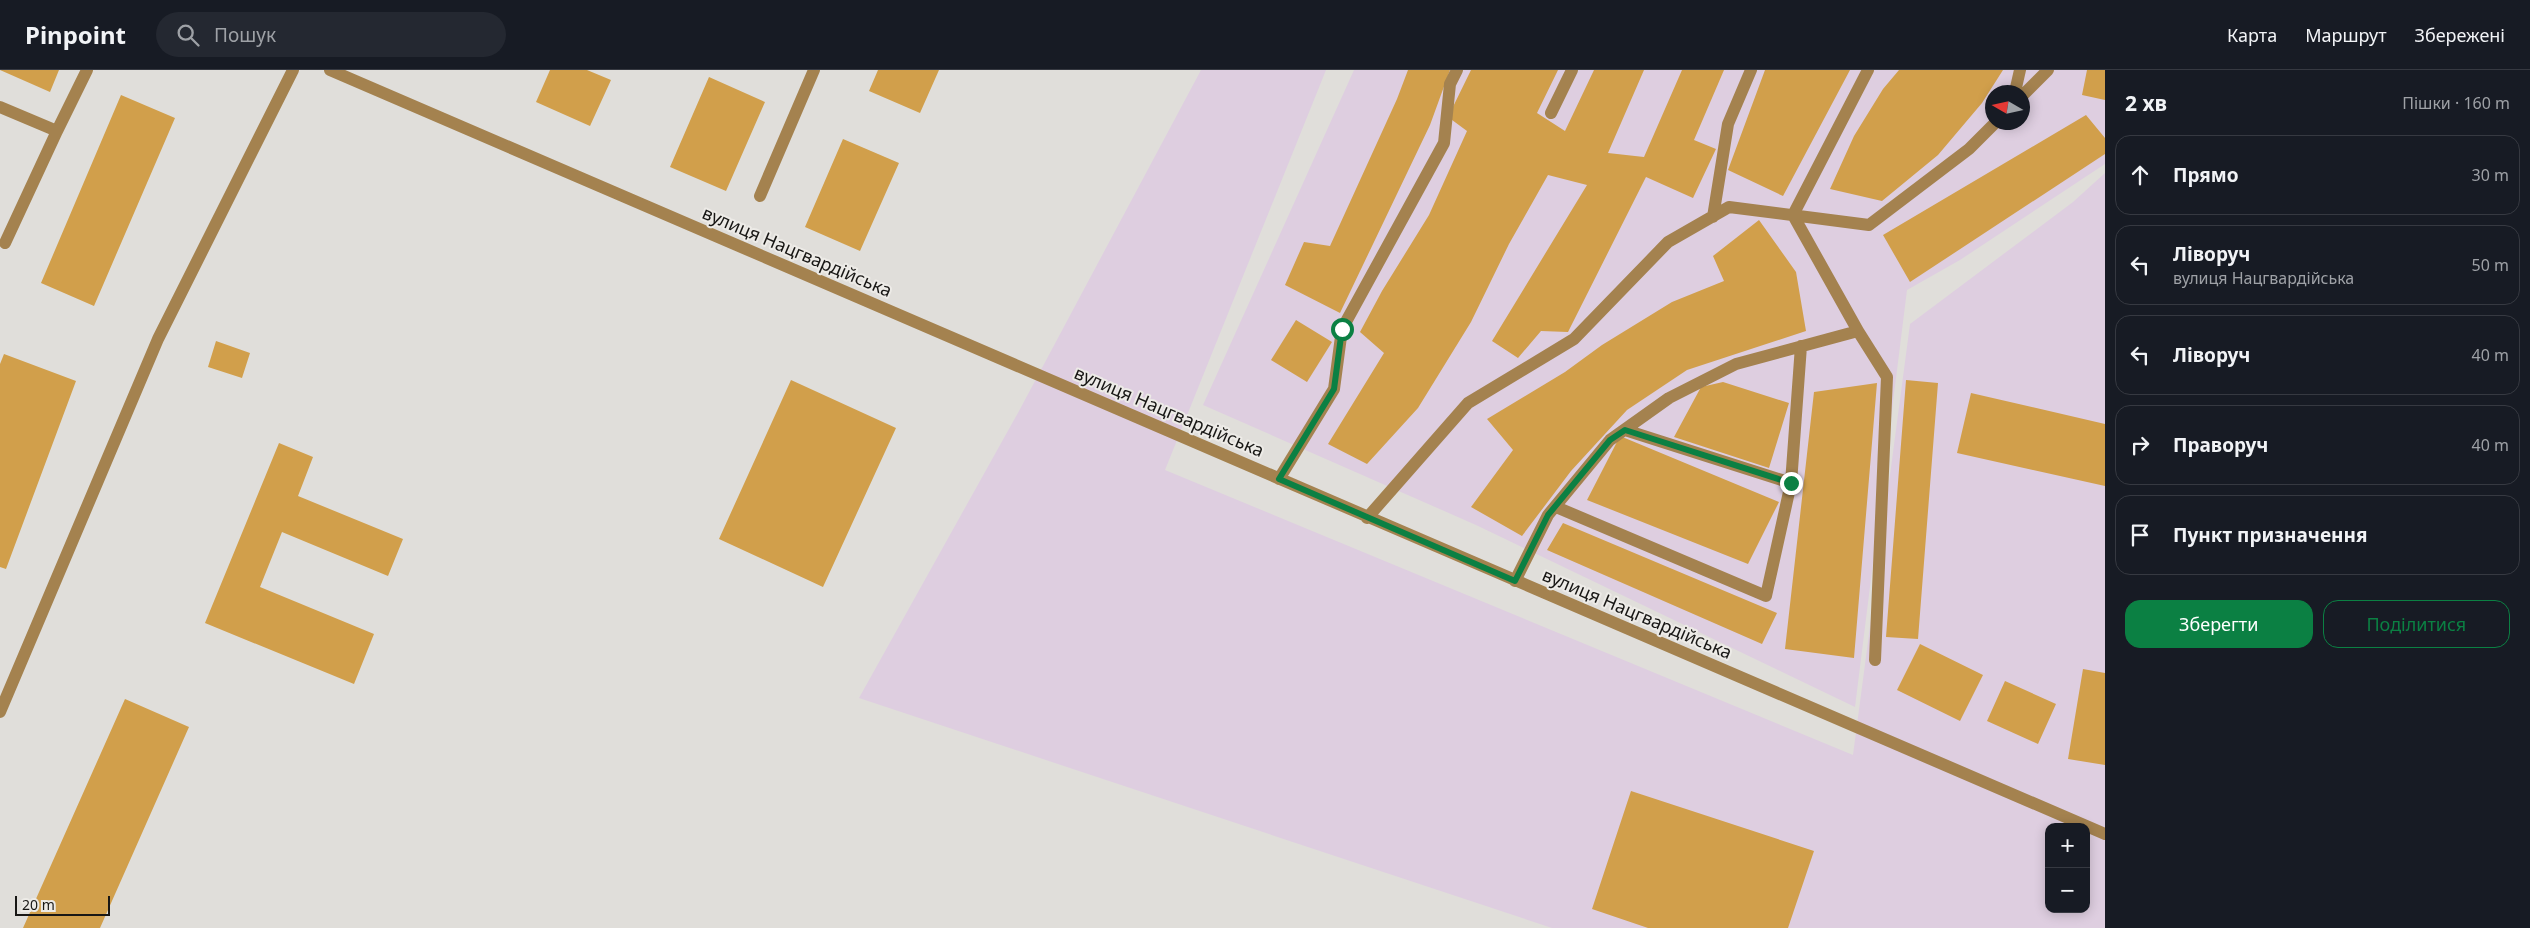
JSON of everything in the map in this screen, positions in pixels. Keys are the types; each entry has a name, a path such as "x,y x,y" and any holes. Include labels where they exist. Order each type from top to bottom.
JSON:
{"street":[{"path":"5,243 87,70"},
{"path":"0,712 158,339 293,70"},
{"name":"вулиця Нацгвардійська","path":"330,70 1367,518 2105,834"},
{"path":"760,196 814,70"},
{"path":"1279,479 1334,389 1342,329 1444,143 1450,84 1456,70"},
{"path":"1551,113 1572,70"},
{"path":"1713,217 1728,124 1751,70"},
{"path":"1793,215 1868,70"},
{"path":"2017,85 2020,70"},
{"path":"2030,88 2048,70"},
{"path":"0,107 57,131"},
{"path":"1367,518 1468,403 1574,339 1668,242 1730,207 1869,226 1969,149 1988,130"},
{"path":"1793,215 1858,332 1887,377 1875,660"},
{"path":"1515,581 1548,515 1610,440 1669,398 1736,364 1858,332"},
{"path":"1556,506 1766,596 1791,483 1801,346"},
{"path":"1625,430 1791,483"}],"shaded area":[{"path":"1201,70 1326,70 1165,470 1853,755 1910,324 2073,202 2105,173 2105,928 1552,928 859,698 1019,411"},
{"path":"1354,70 2105,70 2105,164 1960,260 1907,290 1855,707 1476,525 1203,405"}],"building":[{"path":"0,70 59,70 50,92"},
{"path":"550,70 587,70 611,80 590,126 536,102"},
{"path":"878,70 939,70 920,113 869,91"},
{"path":"1408,70 1450,70 1430,125 1340,313 1285,285 1304,242 1330,246 1397,99"},
{"path":"1471,70 1558,70 1537,113 1565,131 1594,70 1644,70 1608,153 1644,157 1682,70 1724,70 1694,140 1716,149 1693,198 1646,177 1568,332 1541,331 1518,358 1492,341 1587,185 1548,175 1509,244 1471,322 1418,408 1367,464 1328,444 1384,353 1360,332 1382,291 1429,215 1467,131 1448,117"},
{"path":"1765,70 1850,70 1783,196 1728,170"},
{"path":"1899,70 2003,70 1993,85 1985,85 1985,98 1982,103 1938,155 1882,201 1830,189 1854,136 1883,89"},
{"path":"2087,70 2105,70 2105,100 2082,95"},
{"path":"709,77 765,102 726,191 670,167"},
{"path":"121,95 175,118 94,306 41,283"},
{"path":"2086,115 2105,138 2105,154 1910,282 1883,235"},
{"path":"843,139 899,163 860,251 805,227"},
{"path":"1759,220 1796,272 1806,331 1687,370 1627,410 1571,471 1522,536 1471,507 1513,450 1487,419 1565,372 1602,345 1672,302 1724,281 1713,256"},
{"path":"1296,320 1332,342 1307,382 1271,360"},
{"path":"216,341 250,353 242,378 208,367"},
{"path":"4,354 76,381 6,569 0,567 0,364"},
{"path":"791,380 896,428 823,587 719,539"},
{"path":"1906,380 1938,383 1918,639 1886,637"},
{"path":"1723,382 1789,403 1769,468 1674,437 1701,387"},
{"path":"1877,383 1854,658 1785,649 1814,392"},
{"path":"1971,393 2105,424 2105,486 1957,453"},
{"path":"1620,436 1779,502 1748,564 1587,500"},
{"path":"279,443 313,457 298,496 403,539 388,576 282,532 260,587 374,634 354,684 205,623"},
{"path":"1563,523 1777,613 1762,644 1547,550"},
{"path":"1920,644 1983,675 1960,721 1897,690"},
{"path":"2083,669 2105,673 2105,765 2068,759"},
{"path":"2005,681 2056,704 2038,744 1987,721"},
{"path":"125,699 189,727 100,928 23,928"},
{"path":"1631,791 1814,851 1788,928 1648,928 1592,909"}],"route":[{"path":"1342,329 1334,389 1279,479 1515,581 1548,515 1610,440 1625,430 1791,483"}]}
